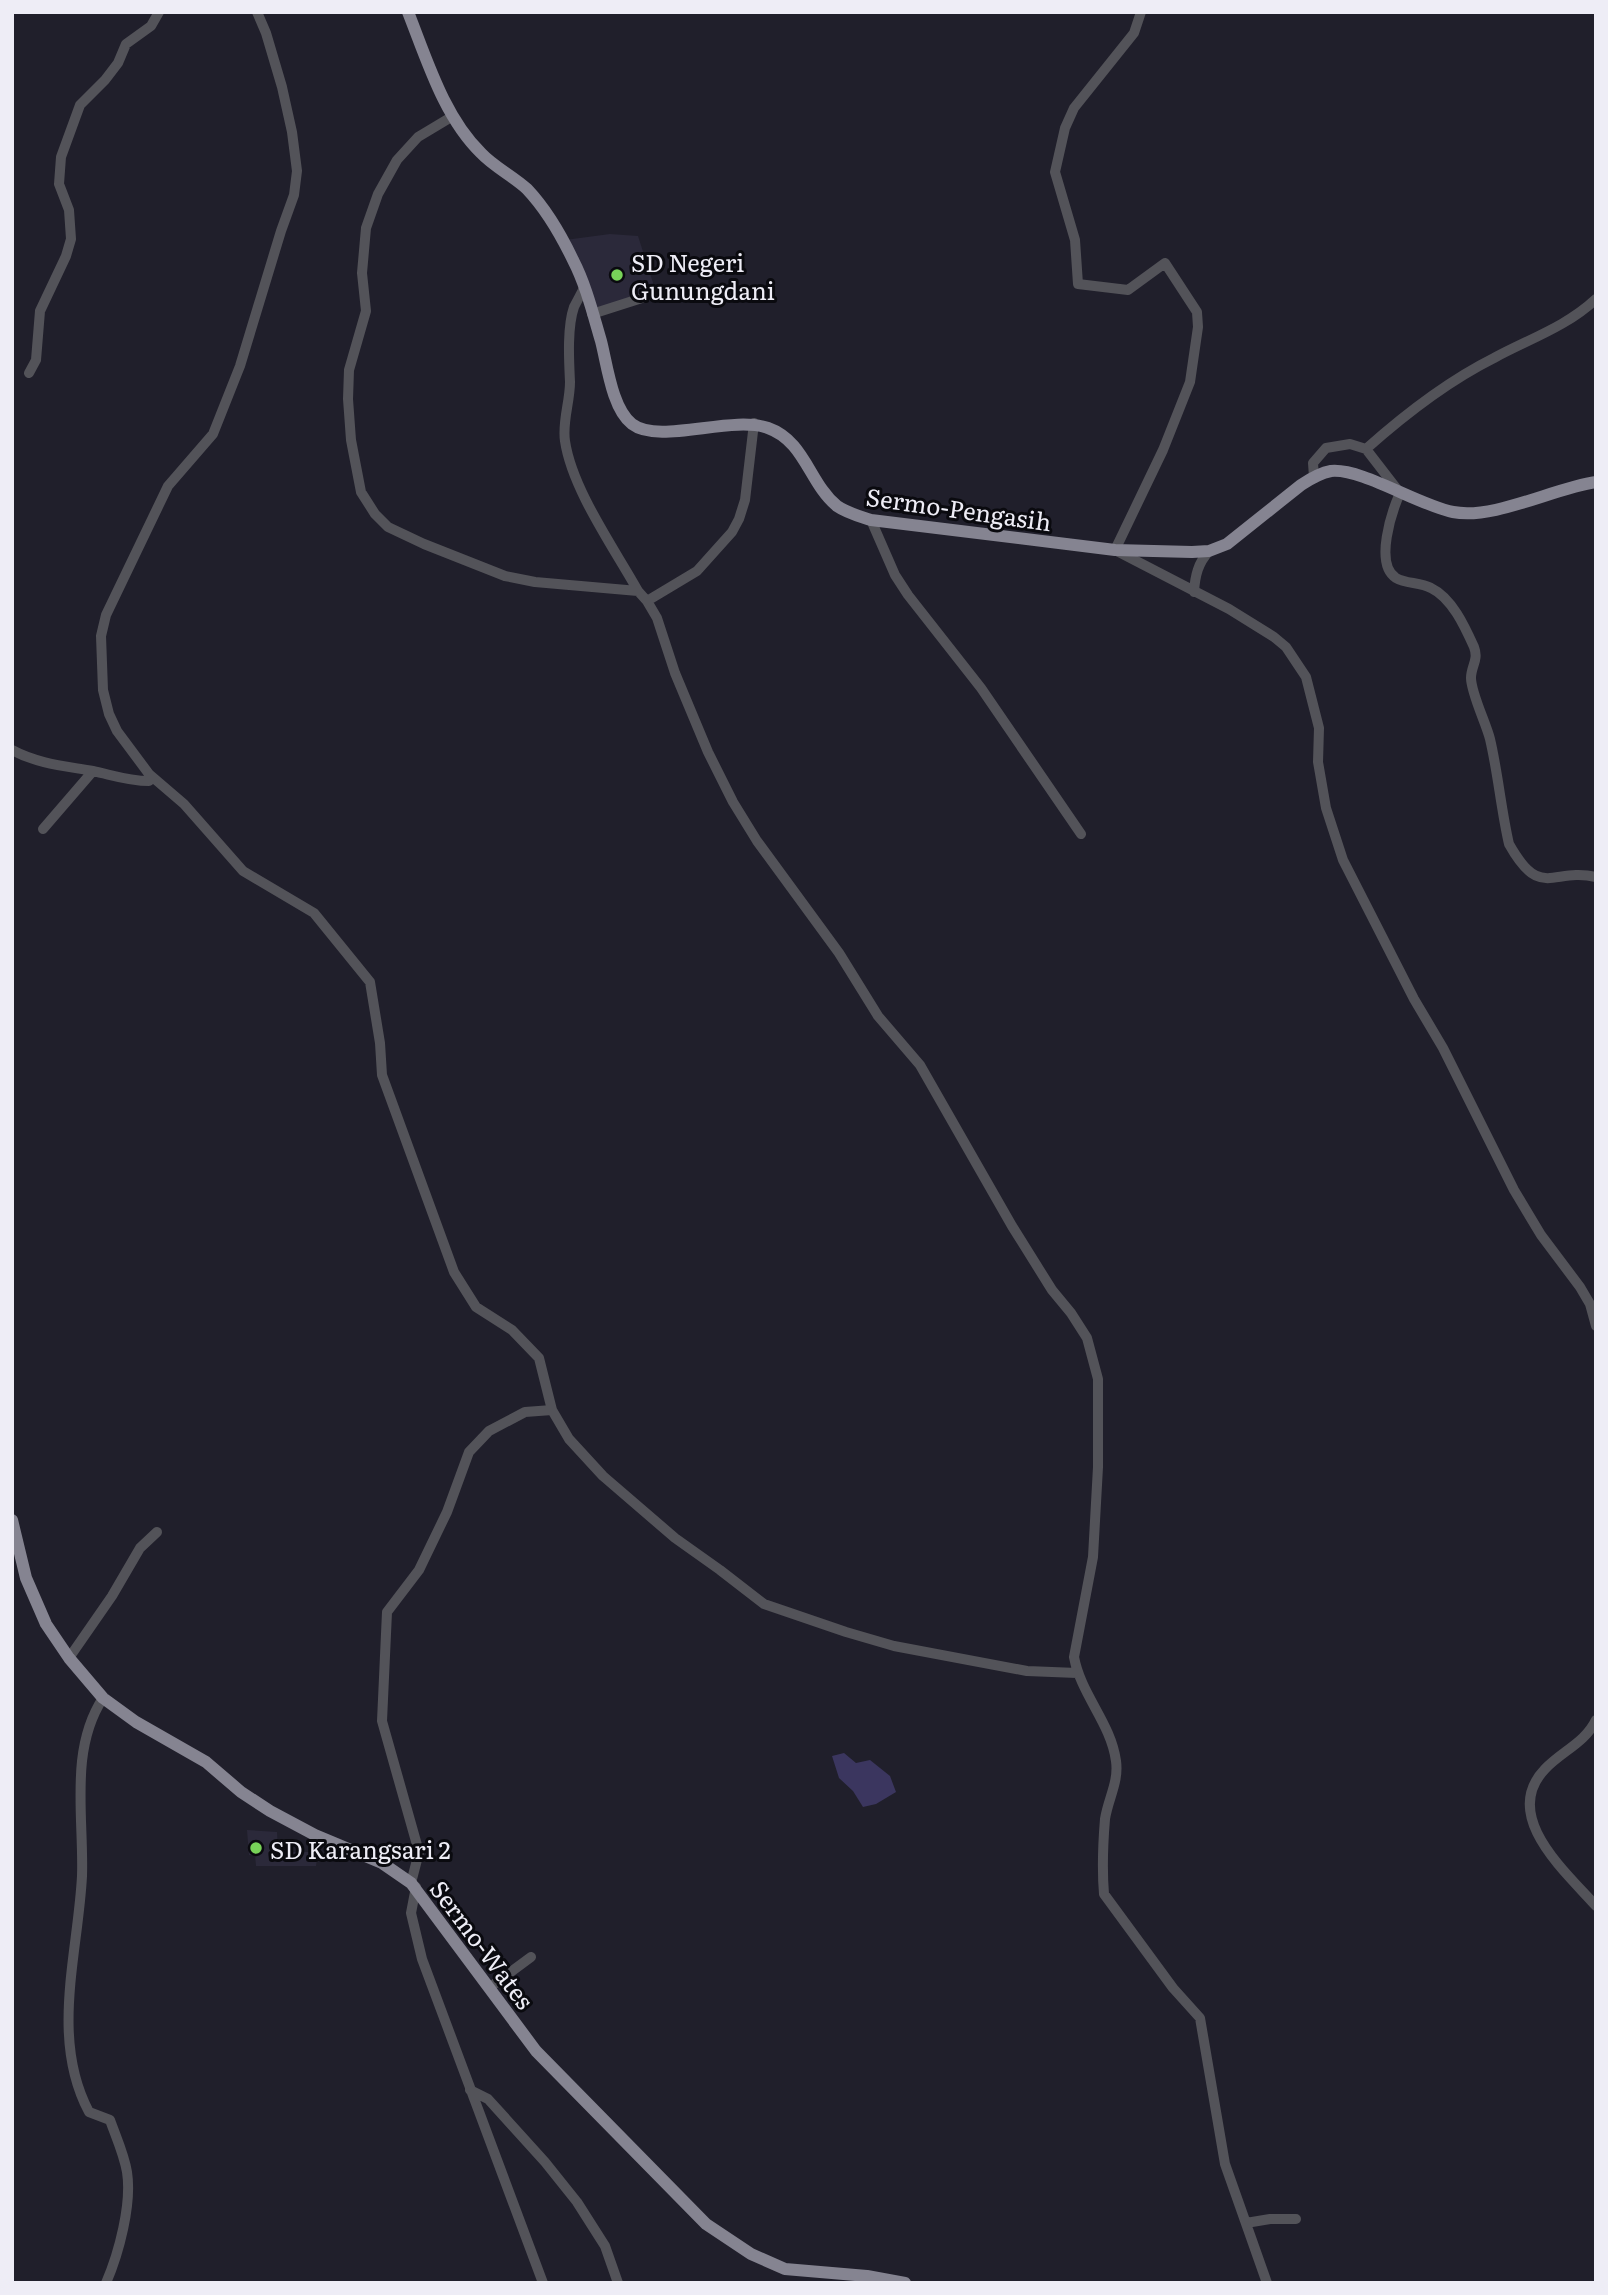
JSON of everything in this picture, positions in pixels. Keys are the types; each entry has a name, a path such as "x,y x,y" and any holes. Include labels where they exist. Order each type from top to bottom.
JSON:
{"main road":[{"name":"Sermo-Pengasih","path":"408,12 453,116 481,154 519,183 533,198 574,261 616,399 633,425 650,430 675,430 754,423 793,442 824,492 836,505 850,513 871,520 1115,550 1209,551 1227,544 1314,477"},
{"path":"1314,477 1329,471 1356,475 1437,508 1458,513 1479,512 1596,482"},
{"name":"Sermo-Wates","path":"12,1520 19,1554 36,1603 53,1637 103,1698 136,1722 206,1762 241,1792 270,1811 315,1835 382,1863 413,1885 553,2069 706,2224 751,2254 785,2269 867,2276 905,2283"}],"street":[{"path":"29,373 36,360 40,311 66,256 71,239 69,210 59,184 61,157 80,105 105,80 118,62 126,44 151,26 159,12"},
{"path":"257,12 279,76 292,132 297,171 294,195 240,366 213,434 168,486 106,615 101,636 103,690 117,731 149,774 184,804 243,871 314,913 369,982 380,1043 382,1076 454,1272 476,1307 512,1330 538,1358 552,1410 569,1439 603,1476 675,1538 764,1604 894,1646 1027,1671 1077,1673"},
{"path":"1141,12 1134,33 1074,108 1065,128 1055,172 1075,240 1078,284 1128,290 1165,263 1197,312 1198,327 1190,382 1163,450 1115,550 1237,614 1274,637 1286,647 1306,677 1319,728 1318,762 1326,808 1343,860 1414,999 1443,1048 1514,1190 1541,1235 1580,1287 1590,1304 1596,1326"},
{"path":"453,116 418,137 397,160 378,194 366,228 362,272 366,311 349,370 348,399 351,440 361,492 374,513 388,527 505,576 535,582 638,591"},
{"path":"584,288 573,309 570,390 564,431 570,465 638,591 657,618 675,673 708,752 733,802 757,841 839,953 878,1016 920,1065 1012,1226 1052,1290 1072,1313 1087,1338 1098,1379 1097,1467 1093,1557 1074,1657 1077,1673 1109,1732 1116,1763 1117,1776 1105,1818 1104,1894 1173,1988 1200,2018 1225,2164 1267,2283"},
{"path":"592,314 642,298"},
{"path":"1366,449 1432,397 1491,359 1580,314 1596,299"},
{"path":"647,601 698,571 732,532 745,500 754,423"},
{"path":"1314,477 1313,463 1326,448 1350,444 1366,449 1400,493 1385,549 1387,567 1397,579 1433,589 1448,602 1465,628 1476,652 1477,660 1471,679 1490,741 1509,844 1524,865 1540,878 1550,880 1596,877"},
{"path":"871,520 895,575 908,595 981,688 1081,834"},
{"path":"1194,592 1200,560 1209,551"},
{"path":"12,750 46,764 142,781 149,781 149,774"},
{"path":"43,829 93,771"},
{"path":"543,2283 422,1959 411,1913 419,1852 382,1721 387,1612 419,1570 447,1512 469,1452 489,1431 525,1412 552,1410"},
{"path":"69,1658 112,1596 140,1548 157,1532"},
{"path":"103,1698 86,1734 82,1772 82,1875 68,2011 78,2090 89,2112 110,2120 127,2175 125,2219 117,2259 106,2283"},
{"path":"1596,1720 1590,1732 1546,1768 1534,1783 1530,1807 1533,1826 1541,1840 1572,1882 1596,1906"},
{"path":"489,1988 531,1957"},
{"path":"470,2090 488,2098 496,2106 577,2202 605,2246 618,2283"},
{"path":"1246,2223 1270,2219 1297,2220"}],"shaded area":[{"name":"SD Negeri Gunungdani","path":"610,234 638,236 656,292 598,310 565,240"},
{"path":"844,1753 856,1763 870,1760 890,1776 896,1792 876,1804 863,1807 853,1791 839,1778 832,1756"},
{"path":"247,1830 277,1832 278,1852 318,1852 316,1866 256,1866 255,1855 249,1855"}],"place":[{"name":"SD Negeri Gunungdani","path":"617,275"},
{"name":"SD Karangsari 2","path":"256,1848"}]}
